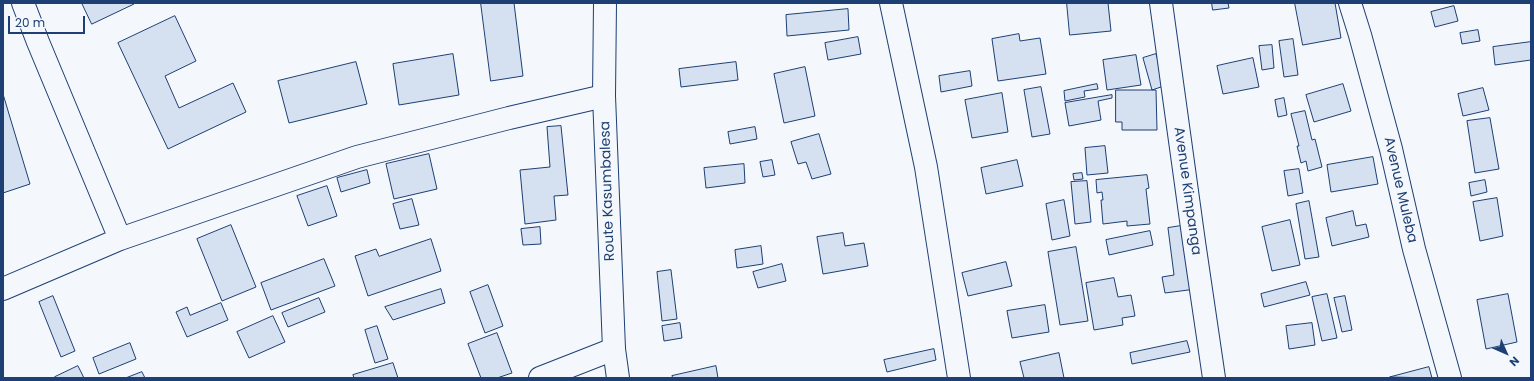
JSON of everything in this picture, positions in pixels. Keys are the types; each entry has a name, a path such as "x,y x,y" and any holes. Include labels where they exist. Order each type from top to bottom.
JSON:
{"main road":[{"path":"23,3 120,239"},
{"name":"Route Kasumbalesa","path":"605,3 604,96 614,349 618,378"},
{"path":"891,3 926,167 959,378"},
{"name":"Avenue Kimpanga","path":"1161,3 1214,378"},
{"name":"Avenue Muleba","path":"1350,3 1391,149 1414,249 1450,378"},
{"path":"3,289 120,239 357,158 509,118 604,96"},
{"path":"540,378 614,349"}],"building":[{"path":"82,3 133,3 134,4 92,24"},
{"path":"481,3 514,3 523,76 491,81"},
{"path":"1067,3 1108,3 1111,31 1070,35"},
{"path":"1212,3 1228,3 1229,8 1213,10"},
{"path":"1295,3 1335,3 1341,38 1303,45"},
{"path":"1454,6 1458,21 1435,27 1431,12"},
{"path":"848,9 849,30 787,36 786,15"},
{"path":"175,16 196,61 165,76 179,108 233,83 246,112 168,149 118,43"},
{"path":"1478,30 1480,41 1462,44 1460,33"},
{"path":"1019,34 1020,41 1040,38 1046,74 998,81 992,39"},
{"path":"858,37 861,54 828,60 825,43"},
{"path":"1293,39 1298,75 1284,77 1279,41"},
{"path":"1531,42 1531,60 1495,65 1493,47"},
{"path":"1272,45 1274,68 1262,70 1259,46"},
{"path":"453,54 459,95 399,105 393,64"},
{"path":"1156,54 1164,80 1164,86 1152,90 1143,58"},
{"path":"1136,55 1141,85 1107,90 1103,60"},
{"path":"1253,58 1259,87 1223,94 1217,66"},
{"path":"356,62 367,104 289,123 278,81"},
{"path":"736,62 738,80 681,87 679,69"},
{"path":"805,67 815,116 784,123 774,74"},
{"path":"970,71 972,86 941,92 939,76"},
{"path":"1097,84 1098,89 1084,91 1085,97 1065,101 1064,91"},
{"path":"1343,84 1351,111 1314,122 1306,95"},
{"path":"1041,87 1050,134 1032,137 1024,90"},
{"path":"1483,88 1489,110 1463,116 1458,94"},
{"path":"1116,90 1156,90 1157,130 1122,130 1122,122 1116,122"},
{"path":"1002,93 1008,132 972,138 965,100"},
{"path":"3,94 30,184 3,193"},
{"path":"1112,95 1112,98 1098,101 1101,120 1069,126 1065,103"},
{"path":"1284,98 1287,115 1278,117 1275,100"},
{"path":"1305,111 1312,140 1315,139 1322,167 1308,171 1306,161 1301,163 1297,146 1299,146 1291,114"},
{"path":"1490,118 1499,169 1475,173 1467,121"},
{"path":"561,126 568,195 554,196 556,220 525,224 520,170 550,167 547,127"},
{"path":"755,127 757,139 730,144 728,132"},
{"path":"819,134 831,174 812,179 806,162 798,164 791,142"},
{"path":"1105,146 1108,173 1087,175 1085,148"},
{"path":"429,154 437,189 394,199 386,164"},
{"path":"1373,157 1378,184 1331,192 1327,165"},
{"path":"772,160 775,175 763,177 760,162"},
{"path":"1017,160 1023,186 986,194 981,168"},
{"path":"744,164 745,183 706,188 704,168"},
{"path":"1299,169 1303,193 1288,196 1284,171"},
{"path":"367,170 370,183 341,192 337,178"},
{"path":"1082,173 1083,179 1074,180 1073,174"},
{"path":"1147,175 1149,188 1146,189 1150,224 1127,226 1127,221 1103,224 1101,200 1103,200 1102,192 1097,193 1096,180"},
{"path":"1485,180 1487,192 1471,196 1469,183"},
{"path":"1087,181 1091,222 1075,224 1071,182"},
{"path":"327,186 337,216 308,226 297,196"},
{"path":"1497,198 1503,236 1480,241 1473,202"},
{"path":"412,199 419,225 400,229 393,204"},
{"path":"1064,200 1070,236 1052,240 1046,204"},
{"path":"1309,201 1319,257 1305,259 1296,204"},
{"path":"1353,211 1356,226 1366,224 1369,237 1332,246 1326,218"},
{"path":"1290,220 1300,265 1272,271 1262,227"},
{"path":"231,225 256,287 222,301 197,239"},
{"path":"1187,225 1196,289 1165,293 1162,277 1174,275 1168,228"},
{"path":"540,227 541,244 523,245 521,229"},
{"path":"1150,231 1153,245 1109,255 1106,240"},
{"path":"843,233 845,246 864,243 868,266 823,274 817,237"},
{"path":"431,239 441,271 368,296 355,256 376,249 379,256"},
{"path":"761,246 763,264 737,268 735,250"},
{"path":"1076,247 1088,321 1060,325 1048,252"},
{"path":"324,259 335,286 271,310 261,283"},
{"path":"1006,262 1012,286 968,296 962,273"},
{"path":"782,264 786,281 758,288 753,272"},
{"path":"671,270 677,319 662,321 657,272"},
{"path":"1114,278 1118,297 1131,295 1135,316 1122,318 1123,325 1094,330 1086,283"},
{"path":"1306,282 1310,295 1264,307 1261,294"},
{"path":"488,285 503,326 485,333 470,292"},
{"path":"441,289 445,303 393,320 385,307"},
{"path":"1327,294 1337,338 1322,341 1312,297"},
{"path":"1508,294 1517,342 1486,349 1477,300"},
{"path":"53,296 75,351 61,357 39,302"},
{"path":"1345,296 1352,330 1342,332 1334,298"},
{"path":"319,298 325,312 288,327 282,313"},
{"path":"221,303 228,320 187,337 176,312 187,307 190,315"},
{"path":"1045,305 1049,332 1012,338 1007,311"},
{"path":"273,316 285,342 249,358 237,332"},
{"path":"680,323 682,338 664,341 662,326"},
{"path":"1312,323 1315,345 1289,349 1286,326"},
{"path":"377,326 388,359 375,363 365,330"},
{"path":"497,333 512,373 497,378 481,378 468,344"},
{"path":"1187,341 1190,352 1132,364 1130,353"},
{"path":"130,343 136,359 99,374 93,358"},
{"path":"934,349 936,360 887,372 884,360"},
{"path":"1059,353 1064,378 1024,378 1020,362"},
{"path":"393,363 398,378 354,378 353,375"},
{"path":"78,366 84,378 55,377"},
{"path":"716,366 718,378 673,378 672,376"},
{"path":"1429,367 1432,378 1390,377"},
{"path":"142,372 145,378 126,378"}]}
